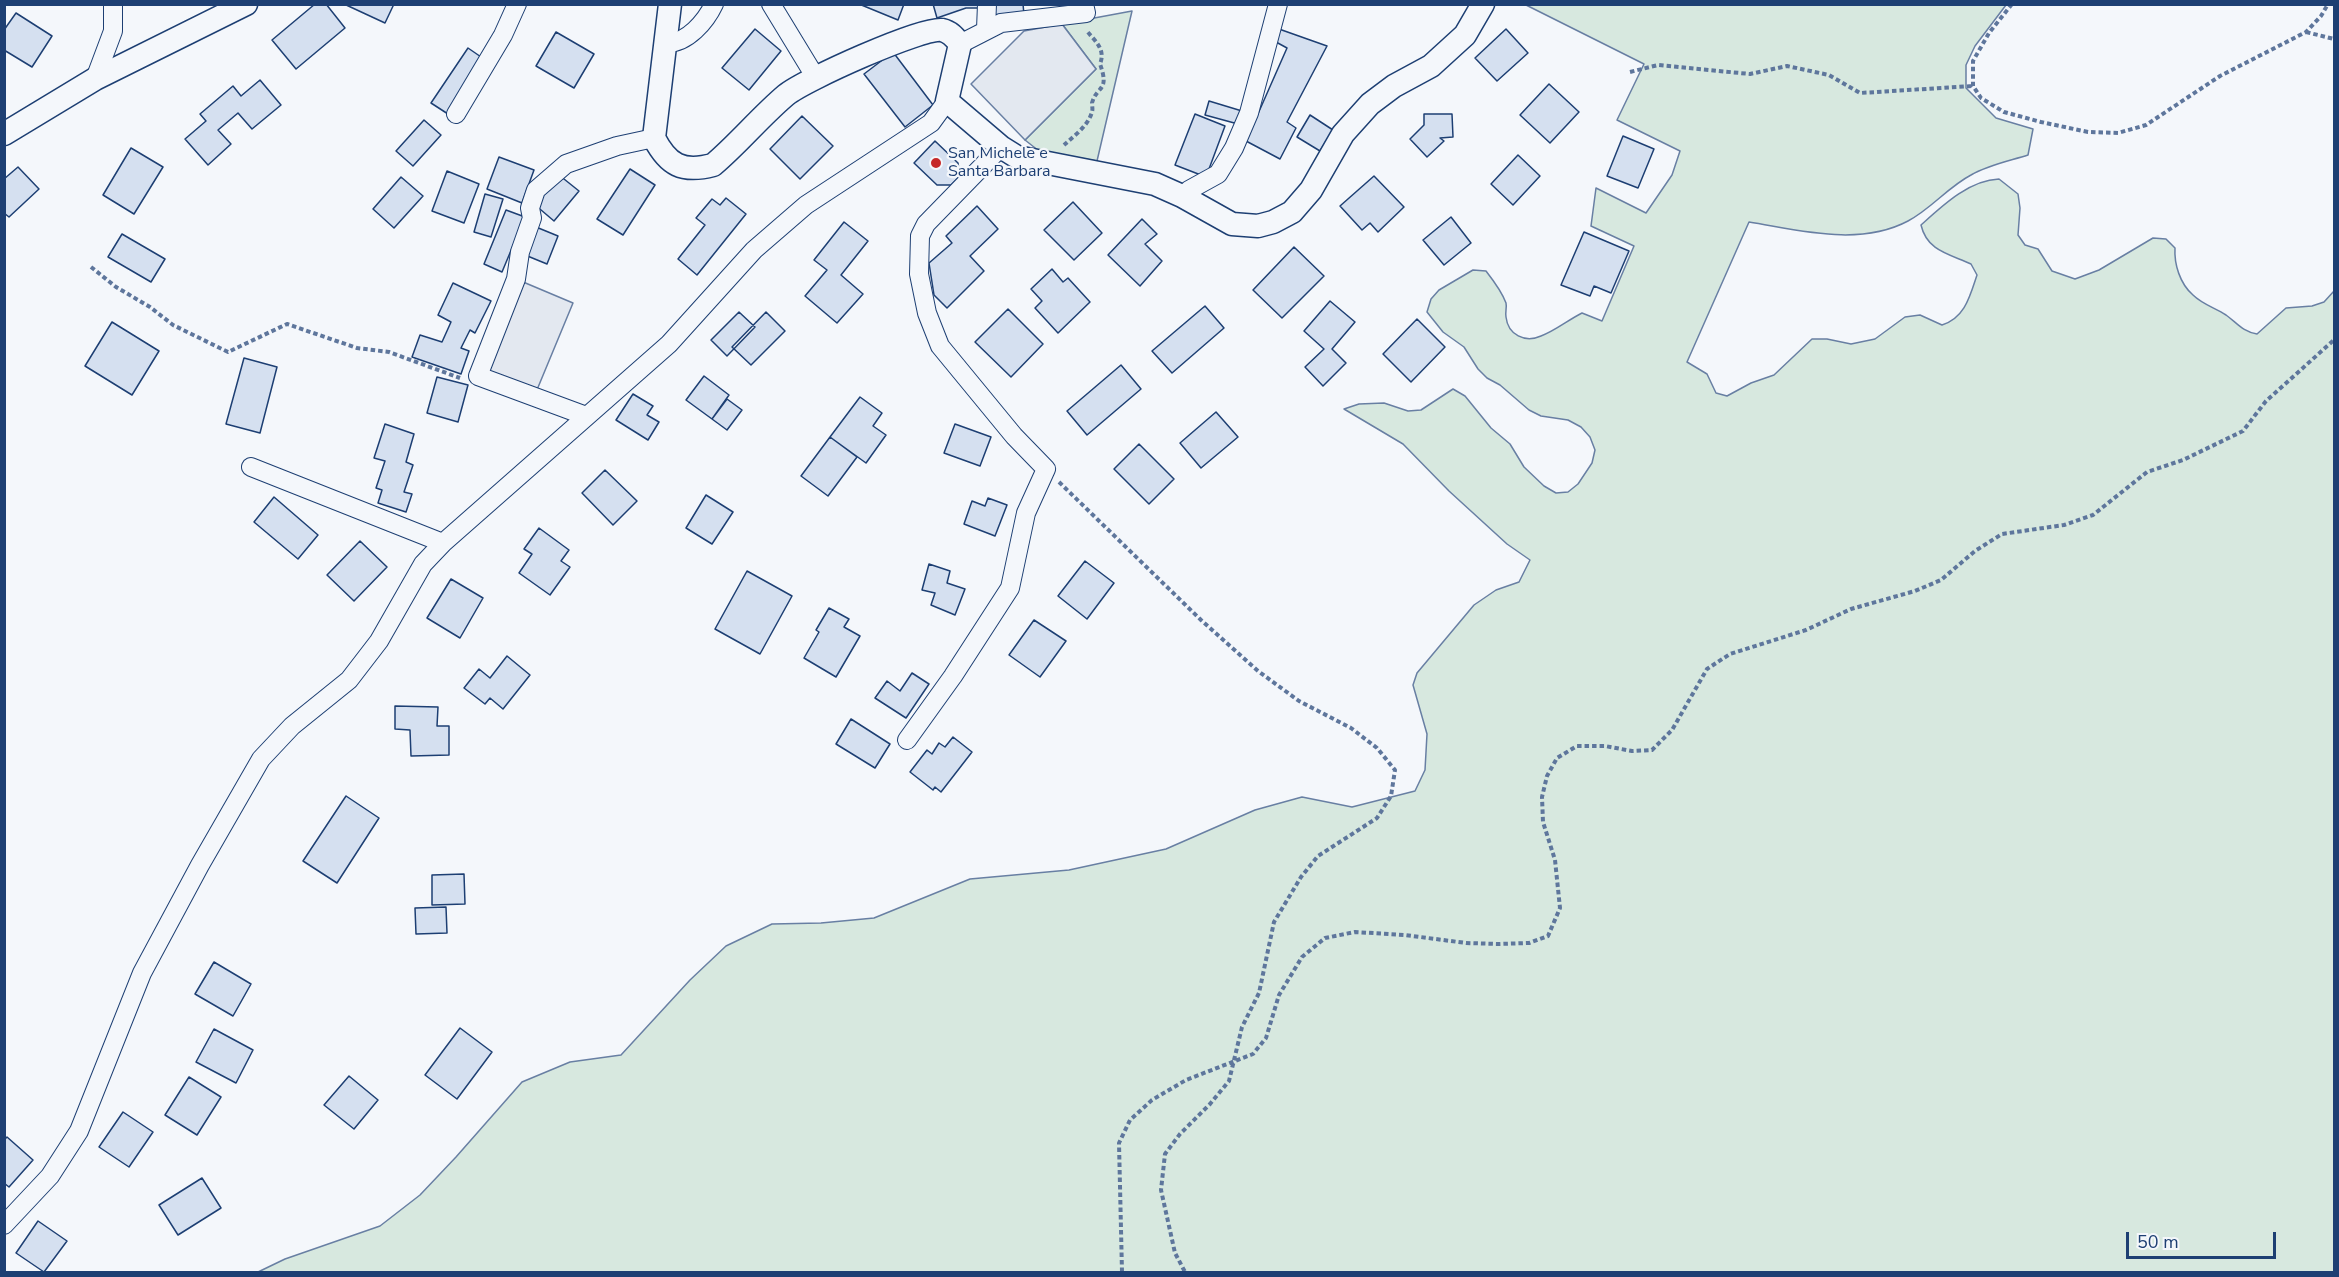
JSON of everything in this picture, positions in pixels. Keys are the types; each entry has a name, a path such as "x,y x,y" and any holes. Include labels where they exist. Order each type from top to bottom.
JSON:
{"street":[{"path":"94,79 113,31 113,4"},
{"path":"4,134 94,79 246,4"},
{"path":"456,114 503,35 516,4"},
{"path":"4,1225 50,1176 79,1131 142,973 261,759 292,726 349,680 379,641 423,564 443,543 669,344 754,250 806,205 931,123 947,101 960,44 954,35 941,30 906,38 816,78 787,94 713,165 698,169 681,168 669,160 654,138 670,4"},
{"path":"666,43 674,43 699,27 714,4"},
{"path":"771,4 816,78"},
{"path":"986,29 987,4"},
{"path":"1182,196 1218,174 1234,148 1249,113 1278,4"},
{"path":"947,101 1001,147 1017,157 1032,162 1155,184 1232,224 1258,226 1273,222 1292,212 1311,190 1343,134 1370,104 1394,86 1431,66 1465,35 1483,4"},
{"path":"960,44 1001,23 1080,10"},
{"path":"586,416 478,376 516,279 520,252 532,218 530,208 536,190 566,164 617,146 654,138"},
{"path":"907,740 953,676 1010,588 1026,513 1046,469 1014,436 940,346 927,313 919,274 920,236 926,224 1001,147"},
{"path":"251,467 443,543"}],"path":[{"path":"2012,4 1989,33 1973,61 1973,86 1981,98 2004,112 2088,132 2118,133 2146,125 2220,76 2306,32 2321,16 2328,4"},
{"path":"1062,147 1087,122 1092,111 1092,102 1103,88 1101,48 1080,10"},
{"path":"2306,32 2334,39"},
{"path":"1630,72 1658,65 1750,74 1787,66 1829,75 1860,93 1973,86"},
{"path":"91,267 173,325 228,351 287,324 357,348 389,352 462,379 478,376"},
{"path":"1122,1272 1119,1143 1130,1120 1152,1100 1186,1080 1253,1054 1266,1038 1279,995 1302,957 1325,938 1355,932 1498,944 1529,943 1548,936 1560,908 1555,860 1543,822 1542,797 1547,776 1557,758 1577,746 1605,746 1632,751 1652,750 1672,730 1707,669 1730,654 1806,630 1851,609 1915,591 1941,580 1975,551 2002,534 2064,525 2093,515 2147,472 2183,460 2243,431 2266,401 2334,340"},
{"path":"1046,469 1201,620 1257,671 1299,701 1351,728 1377,748 1395,770 1391,796 1377,818 1318,856 1301,877 1274,922 1258,993 1242,1027 1228,1081 1165,1154 1161,1190 1175,1253 1185,1272"}],"shaded area":[{"path":"1526,5 2006,5 1975,46 1966,65 1966,88 1996,118 2033,129 2028,155 1978,172 1963,180 1916,216 1889,229 1849,235 1829,234 1749,222 1687,362 1707,374 1716,393 1727,396 1751,383 1774,375 1812,339 1827,339 1851,344 1875,339 1905,317 1920,315 1942,325 1950,322 1966,305 1977,275 1971,264 1947,254 1928,241 1921,225 1957,195 1988,180 1999,179 2018,194 2020,208 2018,235 2025,245 2038,249 2052,271 2075,279 2099,270 2153,238 2166,239 2175,248 2179,273 2188,290 2200,301 2226,315 2244,329 2257,334 2286,308 2312,306 2324,302 2334,291 2334,1272 258,1272 285,1259 380,1226 420,1195 522,1082 570,1062 621,1055 690,980 726,946 772,924 821,923 874,918 970,879 1069,870 1166,849 1255,810 1302,797 1352,807 1415,791 1425,770 1427,734 1413,685 1417,673 1474,605 1496,590 1519,582 1530,560 1507,544 1449,491 1403,444 1344,409 1359,404 1384,403 1408,411 1421,410 1453,389 1465,396 1491,428 1510,444 1524,467 1544,486 1556,493 1568,492 1578,484 1592,463 1595,450 1590,437 1581,427 1568,420 1541,416 1529,410 1500,385 1487,378 1478,369 1464,347 1443,332 1427,312 1431,299 1439,290 1473,270 1486,271 1500,290 1506,303 1507,323 1518,336 1529,339 1541,336 1582,313 1602,321 1634,246 1591,226 1596,188 1646,213 1672,175 1680,151 1617,120 1644,64"},
{"path":"1132,11 1097,161 1039,151 1025,140 1096,69 1062,24"},
{"path":"1062,24 1096,69 1025,140 971,84 1024,31"},
{"path":"516,279 573,303 534,397 478,376"}],"building":[{"path":"315,4 326,4 345,28 296,69 272,40"},
{"path":"344,4 394,4 385,23"},
{"path":"859,4 904,4 898,20"},
{"path":"933,4 982,4 982,8 966,8 937,18"},
{"path":"993,4 1023,4 1024,15 994,18"},
{"path":"16,13 52,36 32,67 4,50 4,30"},
{"path":"755,29 781,51 749,90 722,68"},
{"path":"1279,29 1327,46 1287,122 1296,128 1280,159 1246,141 1287,48 1276,42"},
{"path":"1506,29 1528,53 1497,81 1475,58"},
{"path":"556,32 594,54 574,88 536,66"},
{"path":"468,48 484,59 448,114 431,103"},
{"path":"893,52 933,105 905,127 864,74"},
{"path":"260,80 281,105 252,129 238,113 218,130 231,144 208,165 185,139 206,121 200,114 233,86 241,96"},
{"path":"1549,84 1579,112 1550,143 1520,115"},
{"path":"1209,101 1242,111 1238,124 1205,115"},
{"path":"1195,114 1225,126 1206,177 1175,165"},
{"path":"1424,114 1452,114 1453,137 1440,138 1444,141 1427,157 1410,139 1424,125"},
{"path":"1310,115 1333,130 1320,151 1297,137"},
{"path":"802,116 833,146 800,179 770,149"},
{"path":"424,120 441,135 413,166 396,151"},
{"path":"1623,136 1654,149 1638,188 1607,176"},
{"name":"San Michele e Santa Barbara","path":"935,141 958,163 960,176 951,185 937,185 914,163"},
{"path":"131,148 163,167 134,214 103,195"},
{"path":"1518,155 1540,176 1513,205 1491,184"},
{"path":"499,157 534,170 522,203 487,189"},
{"path":"18,167 39,189 9,217 4,213 4,179"},
{"path":"630,169 655,185 623,235 597,219"},
{"path":"447,171 479,184 464,223 432,211"},
{"path":"559,175 579,191 554,221 534,204"},
{"path":"1374,176 1404,207 1378,232 1370,223 1362,230 1340,206"},
{"path":"401,177 423,196 394,228 373,209"},
{"path":"485,194 503,199 491,237 474,232"},
{"path":"726,198 746,214 697,275 678,259 705,225 696,218 712,199 720,205"},
{"path":"1073,202 1102,233 1074,260 1044,230"},
{"path":"977,206 998,229 970,256 984,271 947,308 934,295 929,263 952,243 946,236"},
{"path":"506,210 525,217 502,272 484,264"},
{"path":"1451,217 1471,243 1444,265 1423,240"},
{"path":"1142,219 1157,234 1145,244 1162,261 1140,286 1108,255"},
{"path":"844,222 868,241 841,275 863,294 837,323 805,296 827,270 814,260"},
{"path":"536,227 558,236 547,264 525,255"},
{"path":"1584,232 1629,251 1611,293 1594,286 1590,296 1561,285"},
{"path":"122,234 165,259 151,282 108,257"},
{"path":"1294,247 1324,276 1282,318 1253,290"},
{"path":"1052,269 1063,282 1068,278 1090,302 1058,333 1035,308 1042,301 1031,289"},
{"path":"453,283 491,301 475,333 470,330 461,348 469,351 461,374 412,357 420,335 442,342 451,322 438,315"},
{"path":"1330,301 1355,322 1332,349 1346,363 1323,386 1305,367 1324,349 1304,331"},
{"path":"1205,306 1224,328 1172,373 1152,351"},
{"path":"1008,309 1043,344 1011,377 975,342"},
{"path":"739,312 755,327 727,356 711,340"},
{"path":"766,312 785,331 751,365 732,347"},
{"path":"1417,319 1445,347 1411,382 1383,354"},
{"path":"112,322 159,351 132,395 85,366"},
{"path":"244,358 277,367 260,433 226,424"},
{"path":"1121,365 1141,389 1087,435 1067,411"},
{"path":"704,376 729,395 712,419 686,400"},
{"path":"437,377 468,385 458,422 427,413"},
{"path":"633,394 653,406 647,415 659,422 648,440 616,420"},
{"path":"860,397 882,413 873,426 886,435 866,463 830,437"},
{"path":"727,399 742,410 727,430 712,419"},
{"path":"1216,412 1238,437 1201,468 1180,443"},
{"path":"385,424 414,434 406,462 413,465 404,492 412,494 406,512 378,503 382,490 376,488 385,461 374,458"},
{"path":"955,424 991,437 980,466 944,453"},
{"path":"830,437 857,457 828,496 801,476"},
{"path":"1139,444 1174,479 1149,504 1114,469"},
{"path":"605,470 637,501 613,525 582,493"},
{"path":"706,495 733,512 712,544 686,528"},
{"path":"274,497 318,535 298,559 254,522"},
{"path":"988,498 1007,505 995,536 964,524 972,501 985,506"},
{"path":"539,528 569,550 561,561 570,567 550,595 519,573 532,554 524,549"},
{"path":"360,541 387,567 354,601 327,575"},
{"path":"1085,561 1114,583 1087,619 1058,596"},
{"path":"929,564 950,571 947,583 965,589 955,615 931,605 935,593 922,590"},
{"path":"747,571 792,596 760,654 715,629"},
{"path":"451,579 483,598 460,638 427,618"},
{"path":"829,608 849,619 844,627 860,636 836,677 804,658"},
{"path":"1034,620 1066,641 1040,677 1009,655"},
{"path":"507,656 530,675 503,709 490,698 485,704 464,688 479,669 490,678"},
{"path":"912,673 929,684 906,718 875,698 887,681 900,691"},
{"path":"395,706 438,707 437,726 449,726 449,755 411,756 410,730 395,729"},
{"path":"851,719 890,744 875,768 836,744"},
{"path":"953,737 972,752 941,792 935,787 933,790 910,772 927,750 932,754 939,743 945,747"},
{"path":"346,796 379,818 337,883 303,861"},
{"path":"464,874 465,904 432,905 432,875"},
{"path":"446,907 447,933 416,934 415,908"},
{"path":"214,962 251,984 233,1016 195,994"},
{"path":"460,1028 492,1052 457,1099 425,1075"},
{"path":"214,1029 253,1050 236,1083 196,1062"},
{"path":"349,1076 378,1100 354,1129 324,1105"},
{"path":"189,1077 221,1097 197,1135 165,1115"},
{"path":"123,1112 153,1132 129,1167 99,1147"},
{"path":"7,1137 33,1160 9,1187 4,1183 4,1140"},
{"path":"202,1178 221,1208 178,1235 159,1205"},
{"path":"38,1221 67,1241 44,1272 16,1253"}],"place":[{"name":"San Michele e Santa Barbara","path":"936,163"}]}
